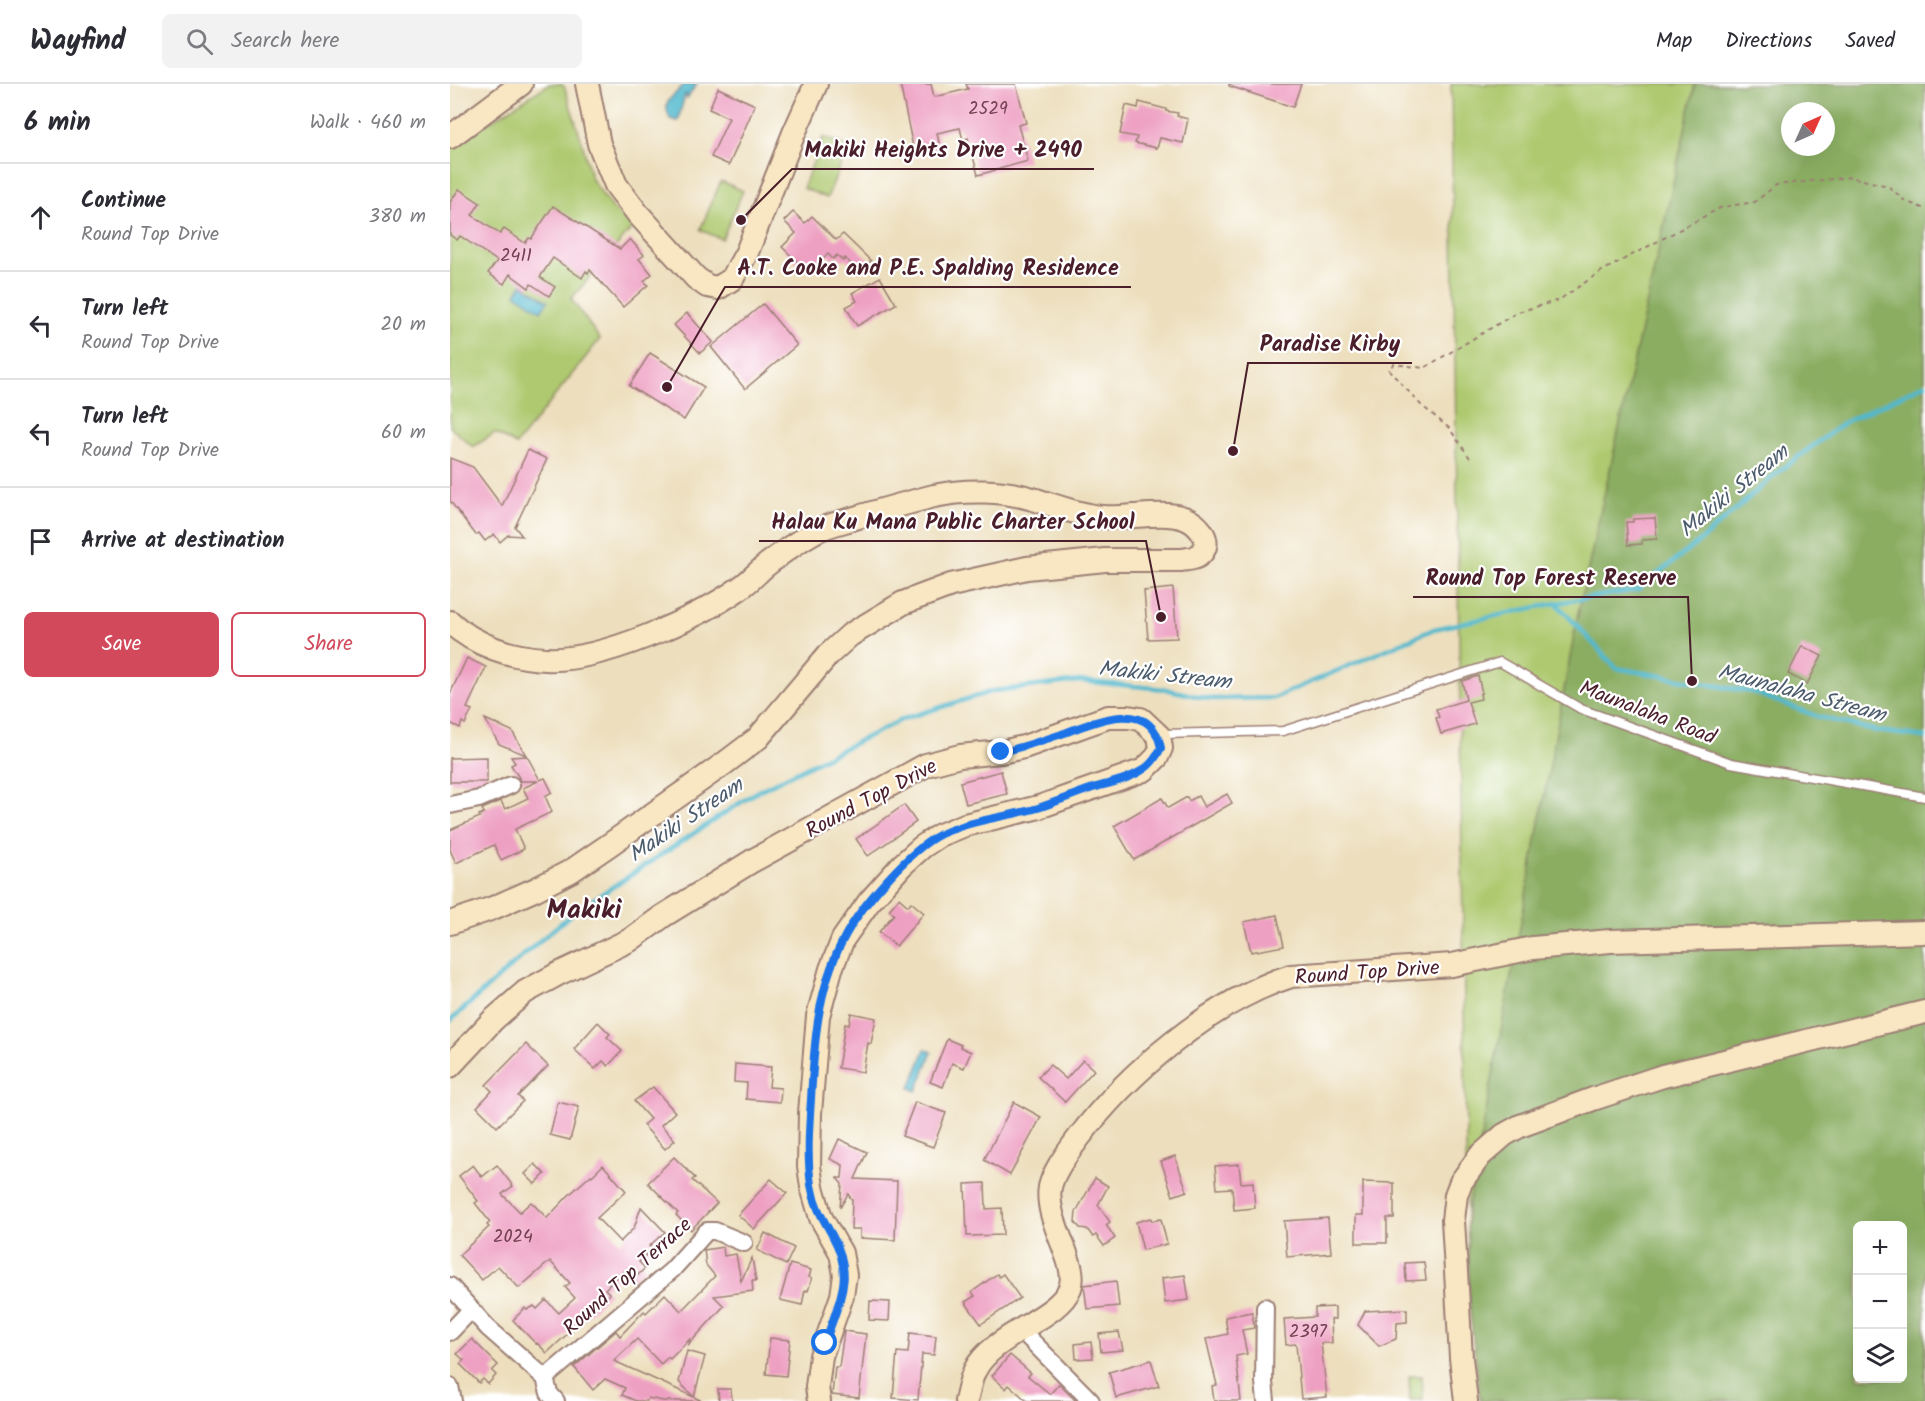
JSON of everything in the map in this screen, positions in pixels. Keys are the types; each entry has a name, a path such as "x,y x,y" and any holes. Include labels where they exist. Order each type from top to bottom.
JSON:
{"street":[{"path":"450,137 521,84"},
{"path":"587,84 599,144 616,185 638,214 696,278 707,286 718,288 732,279 747,252 816,84"},
{"path":"450,622 467,636 483,644 524,656 545,659 590,654 610,649 671,625 716,603 819,530 875,512 937,496 966,492 1014,495 1066,511 1101,517 1183,517 1195,523 1204,532 1203,551 1192,558 1105,560 1027,568 951,585 903,603 850,635 828,656 758,738 725,763 571,871 493,908 450,922"},
{"name":"Round Top Drive","path":"450,1066 492,1020 525,992 630,939 752,861 926,765 960,756 1024,747 1108,717 1141,719 1159,736"},
{"path":"819,1401 817,1387 820,1364 844,1286 845,1275 841,1253 821,1218 812,1187 809,1166 810,1113 818,1016 831,969 843,939 869,902 902,865 940,835 965,825 1039,807 1144,770 1161,748 1159,736"},
{"path":"450,805 479,799 511,785"},
{"name":"Round Top Drive","path":"966,1401 975,1370 982,1361 1001,1342 1062,1301 1070,1290 1073,1279 1070,1263 1057,1234 1050,1202 1050,1187 1057,1169 1069,1151 1091,1121 1117,1092 1161,1052 1221,1010 1265,984 1291,976 1452,965 1533,948 1610,941 1925,932"},
{"path":"1466,1401 1461,1358 1453,1220 1456,1195 1461,1182 1485,1151 1504,1135 1520,1126 1663,1076 1925,1012"},
{"name":"Round Top Terrace","path":"545,1378 672,1270 707,1232 715,1231 744,1243"},
{"path":"450,1286 488,1328 545,1378 549,1393 556,1401"},
{"path":"1264,1307 1266,1401"},
{"path":"450,1332 471,1310"},
{"path":"1020,1329 1091,1401"},
{"path":"450,1386 453,1401"}],"lane":[{"name":"Maunalaha Road","path":"1159,736 1283,731 1500,662 1581,709 1731,763 1925,797"}],"path":[{"path":"1470,458 1449,428 1421,405 1388,369 1394,364 1424,368 1518,312 1558,300 1602,271 1674,232 1722,207 1755,202 1776,185 1850,177 1888,186 1905,201 1925,209"}],"green space":[{"path":"549,84 564,86 591,178 609,204 632,228 571,299 600,339 516,445 495,433 473,447 450,427 450,147"},
{"path":"1451,84 1925,84 1925,1401 1480,1401 1470,1312"},
{"path":"1695,84 1925,84 1925,1401 1480,1401 1470,1312 1467,1214 1578,614"},
{"path":"823,137 848,147 827,198 803,188"},
{"path":"721,181 743,191 722,239 700,230"},
{"path":"1409,1376 1422,1376 1423,1400 1410,1400"}],"water":[{"path":"684,84 697,84 687,98 685,94 678,121 670,119 667,103"},
{"path":"522,284 548,301 541,311 516,294"},
{"path":"925,1049 932,1052 917,1091 910,1088"}],"building":[{"path":"900,84 931,84 934,97 968,89 966,84 1016,84 1026,123 1018,125 1028,161 978,175 968,138 963,140 960,128 937,133 941,152 915,157"},
{"path":"1229,84 1301,84 1293,107 1229,86"},
{"path":"718,88 755,105 729,165 711,157 729,118 709,109"},
{"path":"1139,102 1178,113 1177,116 1188,119 1183,143 1160,138 1157,148 1135,143 1137,137 1120,134 1126,105 1138,108"},
{"path":"459,189 480,203 472,215 500,234 504,229 525,243 529,238 531,239 553,206 620,249 630,239 644,255 639,259 652,274 644,281 648,285 623,307 590,270 588,273 586,271 582,278 553,258 540,277 555,287 549,296 531,284 529,288 510,274 504,284 488,273 497,261 460,236 457,240 450,235 450,202"},
{"path":"793,212 805,223 812,216 836,240 843,234 871,261 859,272 845,258 843,261 837,255 833,259 828,254 809,273 782,247 796,233 784,221"},
{"path":"880,277 896,304 857,326 846,307 857,301 852,293"},
{"path":"763,304 797,345 745,389 711,347"},
{"path":"687,313 713,342 700,353 674,325"},
{"path":"650,353 704,387 684,420 629,386"},
{"path":"528,450 547,459 515,527 522,536 508,535 500,542 494,534 485,541 479,533 476,535 450,501 450,458 473,467 502,506"},
{"path":"1655,518 1657,539 1642,540 1642,544 1628,545 1626,522 1633,522 1633,519"},
{"path":"1173,588 1177,638 1148,639 1144,591"},
{"path":"1802,646 1822,656 1807,684 1788,674"},
{"path":"467,658 486,667 467,708 472,710 465,724 462,722 460,728 450,723 450,694"},
{"path":"1478,676 1481,699 1468,702 1475,724 1441,734 1436,709 1466,700 1462,681"},
{"path":"485,719 512,731 526,755 499,744"},
{"path":"527,756 540,780 545,778 552,792 545,796 552,812 515,829 524,849 501,860 494,845 456,863 450,850 450,830 480,817 479,815 484,813 482,809 501,801 505,809 528,798 523,788 538,781 521,781 511,765 515,763 511,757"},
{"path":"487,757 487,782 450,782 450,758"},
{"path":"1001,771 1007,794 966,804 960,782"},
{"path":"1227,794 1232,803 1134,860 1114,826 1162,798 1168,808 1187,797 1189,801 1198,796 1204,807"},
{"path":"904,805 916,822 868,856 856,839"},
{"path":"899,898 908,906 911,902 924,913 896,946 879,932 894,914 889,910"},
{"path":"1277,915 1284,946 1251,952 1244,922"},
{"path":"851,1013 876,1018 871,1044 868,1043 863,1072 838,1068 845,1024 849,1025"},
{"path":"598,1022 610,1034 607,1037 622,1051 608,1066 603,1061 595,1069 574,1049"},
{"path":"947,1039 971,1052 964,1068 952,1063 943,1087 930,1082"},
{"path":"526,1044 548,1066 518,1096 523,1101 497,1127 477,1107 492,1091 486,1085"},
{"path":"1083,1060 1094,1070 1065,1102 1038,1077 1050,1065 1066,1079"},
{"path":"735,1064 771,1067 769,1087 781,1088 780,1102 746,1099 747,1083 734,1082"},
{"path":"653,1087 675,1112 661,1125 675,1140 665,1149 643,1125 650,1119 634,1101"},
{"path":"558,1102 579,1107 570,1140 550,1135"},
{"path":"915,1102 946,1113 933,1147 902,1136"},
{"path":"1014,1102 1041,1117 1010,1175 984,1160"},
{"path":"839,1139 867,1152 855,1179 897,1181 895,1240 860,1238 860,1229 851,1229 852,1200 848,1194 840,1208 842,1184 837,1178 842,1178 843,1165 830,1159"},
{"path":"1175,1156 1187,1191 1173,1196 1161,1161"},
{"path":"674,1157 695,1178 692,1180 717,1203 691,1230 676,1215 678,1213 648,1183"},
{"path":"535,1164 545,1174 535,1184 525,1174"},
{"path":"1239,1164 1241,1183 1253,1182 1255,1208 1234,1210 1232,1188 1217,1189 1215,1166"},
{"path":"473,1165 482,1177 497,1165 513,1186 502,1194 520,1212 531,1202 547,1218 603,1165 626,1191 597,1218 620,1242 634,1228 641,1207 665,1232 649,1246 652,1249 639,1262 645,1268 633,1280 624,1271 605,1289 610,1294 547,1353 513,1320 525,1308 527,1310 534,1306 537,1309 546,1300 559,1313 575,1298 565,1287 570,1283 550,1261 519,1288 498,1266 482,1280 459,1255 489,1227 487,1225 490,1222 475,1203 478,1201 459,1176"},
{"path":"1095,1178 1108,1186 1098,1205 1110,1222 1106,1225 1115,1238 1104,1246 1096,1235 1093,1237 1087,1229 1080,1228 1075,1222 1076,1212"},
{"path":"771,1179 787,1193 754,1229 738,1215"},
{"path":"1363,1182 1394,1183 1394,1218 1387,1218 1387,1243 1356,1243 1356,1215 1363,1215"},
{"path":"985,1183 986,1209 1002,1208 1003,1235 967,1236 965,1184"},
{"path":"1151,1218 1152,1221 1161,1219 1167,1244 1143,1250 1136,1222"},
{"path":"1328,1218 1331,1253 1287,1257 1284,1221"},
{"path":"765,1233 794,1248 786,1265 757,1250"},
{"path":"723,1247 724,1256 736,1254 741,1281 752,1258 756,1281 752,1281 753,1291 714,1296 724,1306 689,1344 690,1339 670,1359 668,1357 661,1364 637,1339 614,1361 702,1401 663,1401 648,1398 647,1401 636,1401 622,1395 625,1388 605,1379 593,1390 574,1367 616,1331 620,1336 644,1311 646,1313 665,1294 681,1311 715,1276 706,1265 704,1250"},
{"path":"1424,1262 1426,1280 1406,1281 1405,1263"},
{"path":"790,1264 811,1270 809,1277 812,1278 808,1291 805,1290 802,1305 780,1300"},
{"path":"997,1274 999,1277 1003,1274 1020,1298 981,1324 965,1302 975,1296 972,1292"},
{"path":"1185,1275 1189,1300 1165,1303 1162,1278"},
{"path":"1116,1281 1119,1306 1087,1309 1084,1285"},
{"path":"870,1301 890,1302 889,1321 869,1320"},
{"path":"1335,1307 1335,1319 1331,1319 1332,1343 1321,1343 1327,1397 1301,1399 1296,1344 1286,1345 1284,1319 1315,1317 1315,1308"},
{"path":"1407,1309 1407,1322 1397,1323 1396,1339 1379,1346 1358,1325 1365,1311"},
{"path":"1252,1312 1254,1328 1242,1330 1247,1354 1236,1356 1241,1401 1214,1401 1212,1386 1217,1385 1206,1339 1228,1334 1225,1317"},
{"path":"844,1331 866,1334 859,1398 832,1395 835,1367 839,1367"},
{"path":"1119,1332 1123,1350 1101,1352 1099,1334"},
{"path":"910,1333 936,1336 934,1355 922,1354 918,1400 893,1398 897,1352 908,1353"},
{"path":"770,1338 790,1340 786,1376 766,1374"},
{"path":"472,1339 498,1365 492,1371 496,1375 488,1384 483,1379 479,1383 460,1364 464,1360 457,1354"},
{"path":"1091,1342 1093,1358 1076,1359 1075,1344"},
{"path":"687,1351 705,1356 694,1397 679,1382"},
{"path":"1010,1355 1031,1373 1028,1376 1050,1394 1059,1384 1076,1401 1027,1401 1009,1385 1006,1389 992,1376"},
{"path":"1151,1360 1159,1386 1116,1398 1109,1372"},
{"path":"718,1389 731,1389 732,1401 719,1401"}],"waterway":[{"name":"Makiki Stream","path":"450,1021 573,913 758,791 903,719 993,691 1080,681 1165,689 1210,699 1274,698 1434,629 1556,603 1637,590 1700,541 1778,472 1845,422 1925,384"},
{"name":"Maunalaha Stream","path":"1556,603 1616,668 1752,692 1819,717 1877,731 1925,737"}],"place":[{"name":"Makiki Heights Drive + 2490","path":"741,220"},
{"name":"A.T. Cooke and P.E. Spalding Residence","path":"667,387"},
{"name":"Paradise Kirby","path":"1233,451"},
{"name":"Halau Ku Mana Public Charter School","path":"1161,617"},
{"name":"Round Top Forest Reserve","path":"1692,681"}],"district":[{"name":"Makiki","path":"584,909"}],"route":[{"path":"825,1343 844,1286 845,1275 841,1253 821,1218 815,1201 809,1166 810,1113 818,1016 831,969 843,939 869,902 902,865 940,835 965,825 1039,807 1135,774 1150,765 1161,748 1159,736 1141,719 1108,717 1024,747 1001,752"}]}
